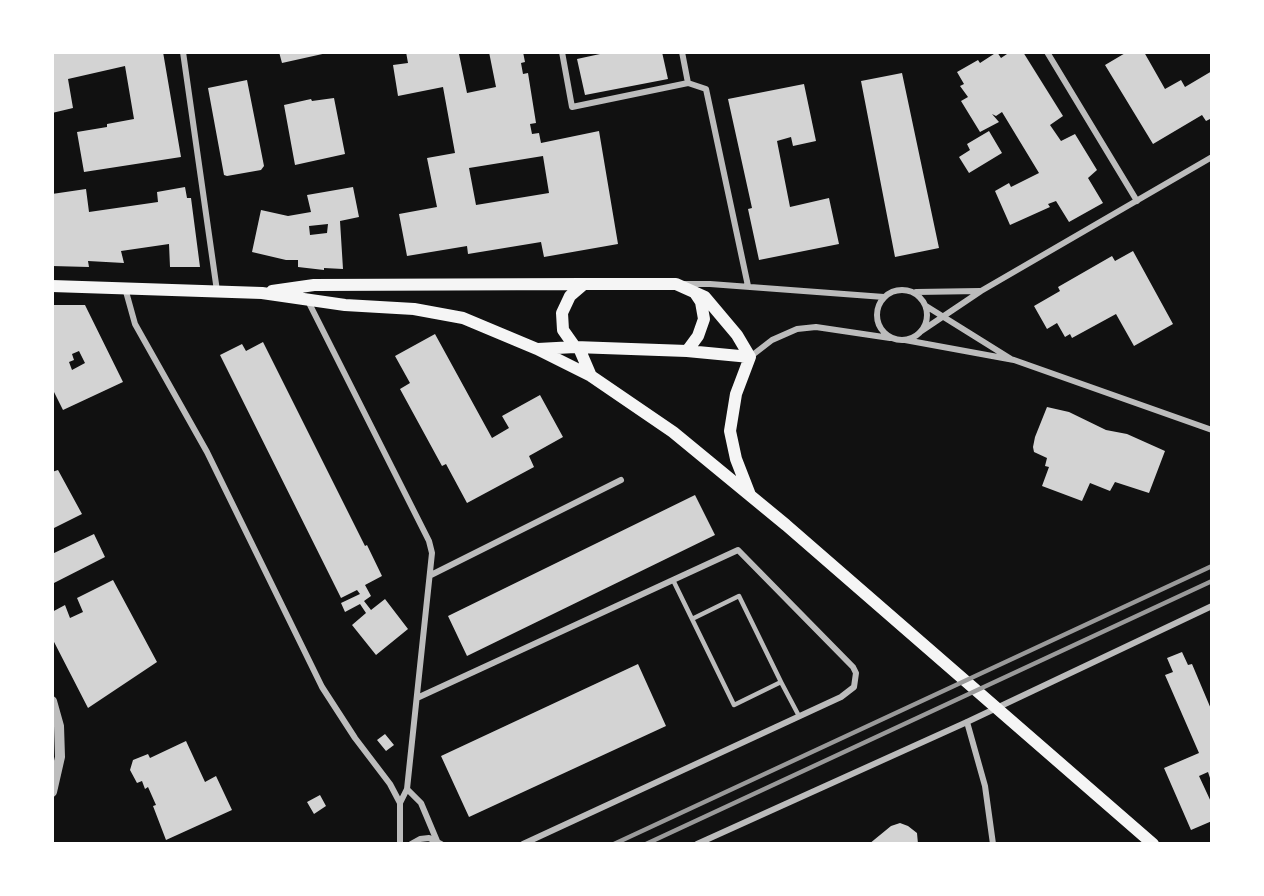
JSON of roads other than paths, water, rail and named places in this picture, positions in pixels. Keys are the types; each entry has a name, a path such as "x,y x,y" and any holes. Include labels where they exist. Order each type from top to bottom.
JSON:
{"main road":[{"path":"262,293 314,285 676,284 705,297 721,314 750,357"},
{"path":"584,285 570,296 562,313 563,330 577,348 591,376"},
{"path":"52,286 262,293 308,301 414,309 463,318 537,349 591,376 673,432 918,638 1005,717 1153,843"},
{"path":"687,351 698,336 704,319 701,302 694,292"},
{"path":"537,349 687,351 750,357"},
{"path":"750,357 736,394 730,431 736,459 750,496"}],"street":[{"path":"183,52 217,291"},
{"path":"562,52 572,107 688,82 706,89 748,286"},
{"path":"682,52 688,82"},
{"path":"1047,52 1137,201"},
{"path":"905,340 981,291 1212,157"},
{"path":"676,284 748,286 884,297 898,290 914,292 981,291"},
{"path":"124,288 135,324 207,452 322,687 355,738 390,784 400,803"},
{"path":"914,292 926,306 1014,360"},
{"path":"884,297 877,312 877,321 881,329 895,339"},
{"path":"308,301 429,542 432,553 407,789 400,803 400,843"},
{"path":"920,332 926,320 926,306"},
{"path":"750,357 772,340 797,329 816,327 905,340 1014,360 1212,430"},
{"path":"431,574 621,480"},
{"path":"417,698 738,550 853,667 856,673 854,687 841,696 523,843"},
{"path":"698,843 967,722 1212,606"},
{"path":"52,701 59,726 60,757 52,792"},
{"path":"967,722 985,786 993,843"},
{"path":"407,789 421,803 439,842"},
{"path":"411,843 420,839 439,842"}],"lane":[{"path":"673,580 734,705 781,682"},
{"path":"692,619 739,596 799,716"}],"railway":[{"path":"614,844 1212,566"},
{"path":"646,844 1212,581"}]}
